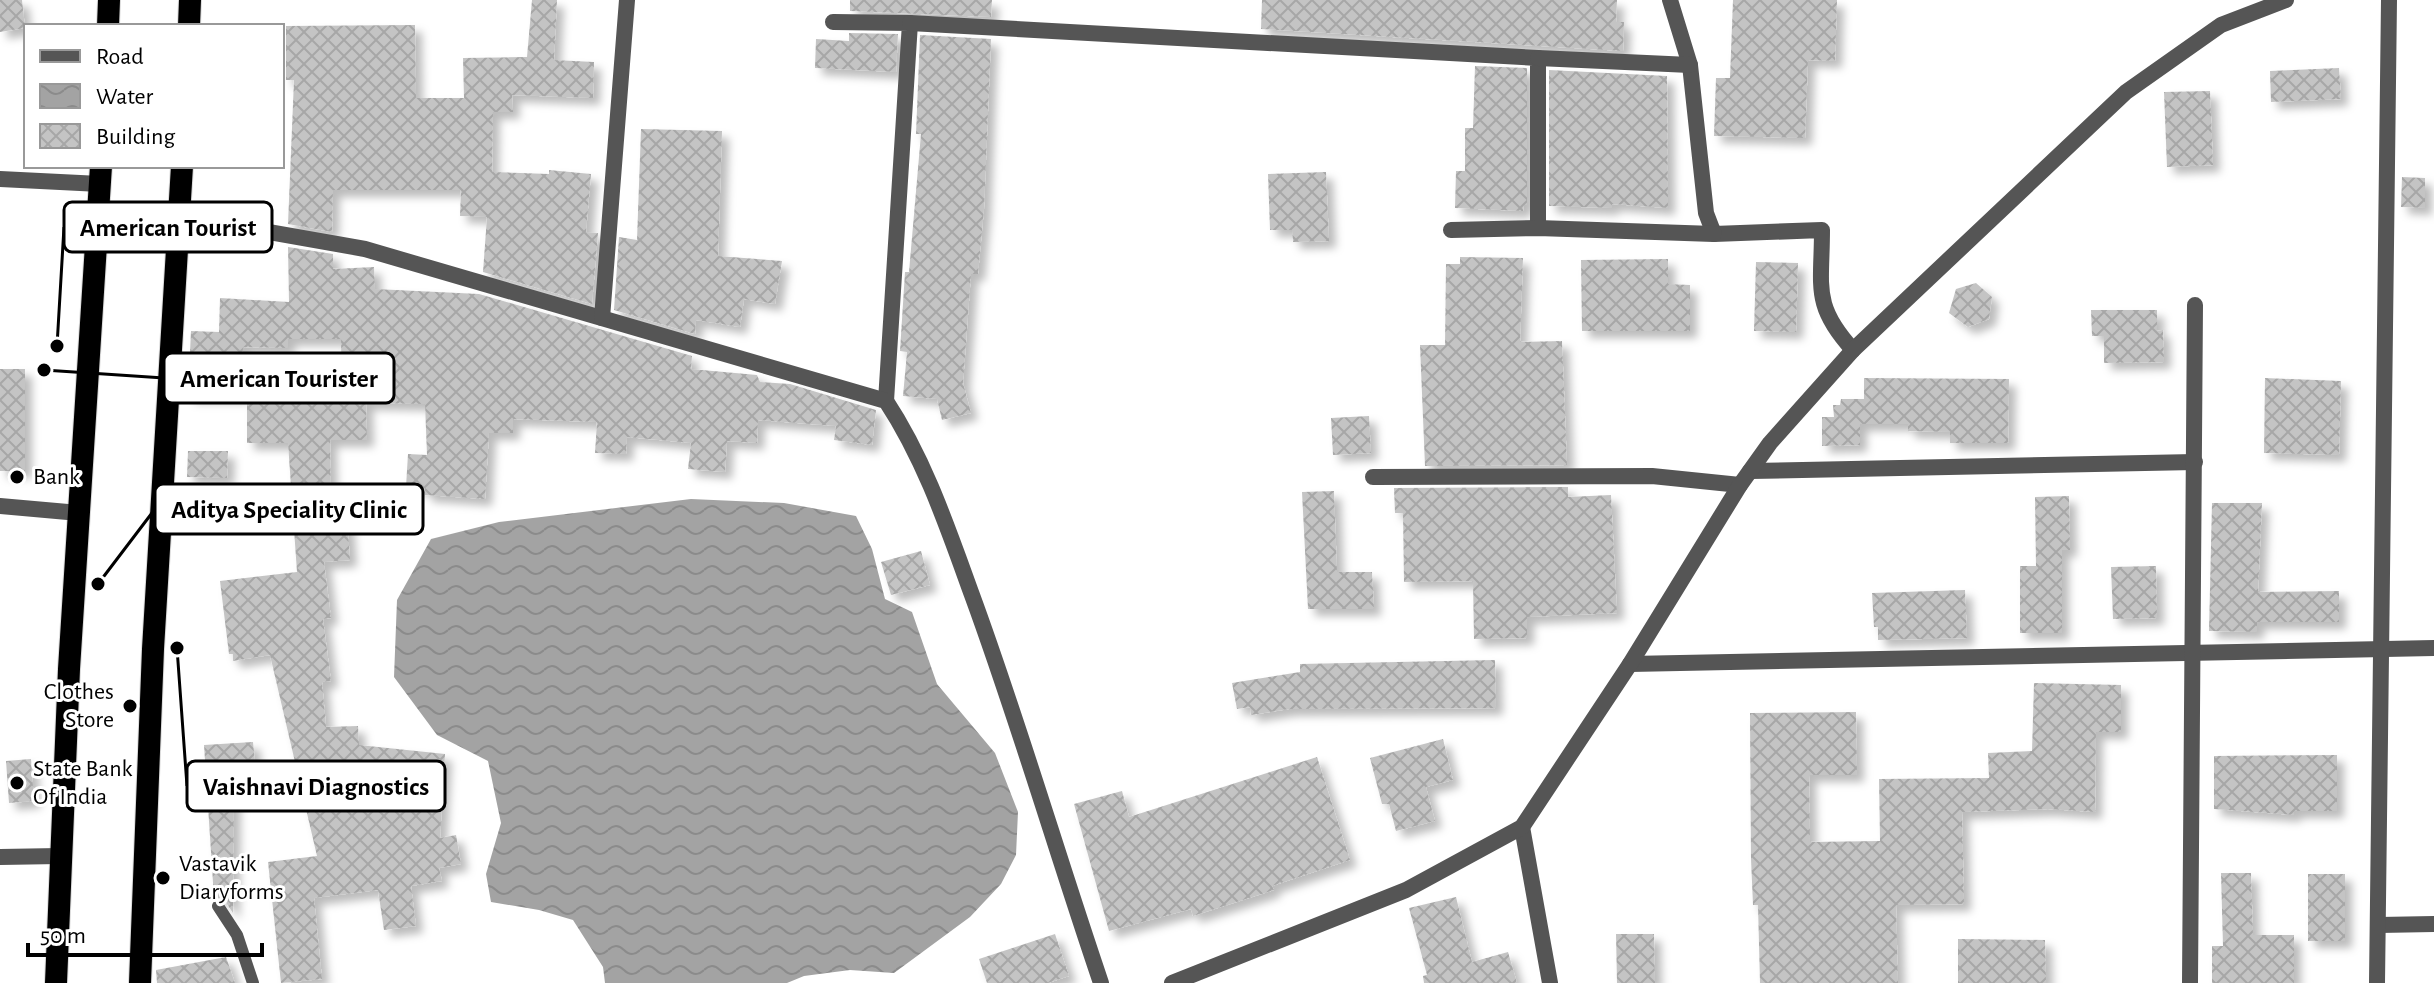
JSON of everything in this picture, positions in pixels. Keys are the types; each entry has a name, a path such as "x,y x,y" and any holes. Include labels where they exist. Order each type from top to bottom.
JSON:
{"highway":[{"path":"108,24 109,0"},
{"path":"189,24 190,0"},
{"path":"140,983 152,665 182,168"},
{"path":"56,983 59,856 100,175"}],"street":[{"path":"602,318 627,0"},
{"path":"1670,0 1690,65 1706,213 1714,234"},
{"path":"1172,983 1406,890 1522,827 1630,664 1745,478 1770,443 1853,350 2126,92 2221,25 2286,0"},
{"path":"2377,983 2389,0"},
{"path":"833,22 1208,37 1690,65"},
{"path":"910,23 886,401 907,433 952,539 1018,719 1101,983"},
{"path":"1538,58 1538,228"},
{"path":"0,179 100,175"},
{"path":"178,216 365,249 886,401"},
{"path":"1451,230 1538,228 1714,234 1822,230 1822,301 1831,326 1853,350"},
{"path":"2190,983 2195,305"},
{"path":"1373,477 1745,478 2195,462"},
{"path":"4,508 79,513"},
{"path":"1630,664 2434,648"},
{"path":"1522,827 1550,983"},
{"path":"0,857 59,856"},
{"path":"2379,925 2434,924"}],"lane":[{"path":"218,906 237,935 253,983"}],"water":[{"path":"691,499 784,503 856,516 872,549 885,599 912,612 937,684 995,753 1018,812 1016,855 1001,884 970,917 894,973 850,970 804,976 787,983 605,983 603,967 573,920 539,910 491,902 486,874 501,823 488,761 437,735 394,677 397,600 431,539 499,522"}],"building":[{"path":"0,0 22,0 24,28 0,32"},
{"path":"532,0 557,0 554,60 594,62 593,98 512,95 513,112 493,112 492,172 549,174 549,170 591,174 586,232 598,233 592,304 483,272 487,217 460,216 461,190 333,190 332,232 288,224 294,80 286,80 286,26 415,25 416,98 464,98 463,58 527,57"},
{"path":"850,0 992,0 991,17 850,11"},
{"path":"1262,0 1617,0 1616,22 1624,22 1623,51 1261,29"},
{"path":"1733,0 1837,0 1835,61 1808,60 1805,138 1714,136 1716,78 1730,78"},
{"path":"849,33 898,34 896,72 815,68 816,39 849,41"},
{"path":"920,35 991,39 984,209 978,274 971,274 963,383 971,413 942,420 937,399 903,396 907,352 900,351 905,272 909,272 921,134 916,134"},
{"path":"1475,66 1527,68 1527,205 1524,205 1523,211 1455,208 1456,171 1465,171 1465,128 1473,128"},
{"path":"2339,68 2341,99 2271,102 2270,71"},
{"path":"1549,70 1667,76 1668,208 1612,204 1612,208 1549,206"},
{"path":"2210,91 2213,165 2167,167 2164,92"},
{"path":"641,129 722,131 718,256 782,261 775,304 744,299 740,327 696,320 695,334 614,310 619,237 637,240"},
{"path":"1326,172 1329,241 1293,242 1292,230 1270,230 1268,174"},
{"path":"2402,177 2425,178 2425,208 2401,207"},
{"path":"288,247 333,254 333,269 374,267 375,289 479,294 692,356 691,369 757,375 760,382 790,384 876,410 872,445 834,440 836,426 758,420 757,443 727,441 725,472 688,469 691,443 627,437 626,454 595,453 597,422 513,419 513,433 489,433 485,499 425,495 425,488 406,487 408,454 427,455 425,404 366,403 367,440 330,440 331,504 346,503 350,560 324,562 331,618 323,619 331,681 322,682 326,727 358,726 359,745 445,754 440,838 456,835 461,864 439,868 442,881 411,886 416,926 384,930 378,890 314,898 322,979 281,983 268,862 317,856 270,655 233,661 233,654 229,654 220,581 297,572 288,443 247,443 247,399 342,399 341,339 288,339 288,348 243,347 242,396 188,396 191,331 219,332 220,298 289,302"},
{"path":"1460,257 1523,258 1520,342 1562,341 1567,465 1425,466 1420,345 1445,345 1446,264 1460,264"},
{"path":"1668,259 1668,284 1690,285 1690,331 1582,331 1581,260"},
{"path":"1756,262 1798,263 1796,332 1754,331"},
{"path":"1976,283 1992,297 1989,319 1968,327 1949,313 1956,289"},
{"path":"2091,310 2157,310 2157,331 2163,330 2164,362 2104,363 2104,336 2092,336"},
{"path":"0,369 25,369 25,471 0,471"},
{"path":"1864,378 2009,379 2008,443 1950,443 1950,432 1908,431 1908,424 1860,424 1860,445 1822,446 1822,417 1834,417 1833,405 1840,405 1841,399 1864,399"},
{"path":"2265,378 2341,381 2339,455 2264,453"},
{"path":"1369,416 1371,453 1333,455 1331,418"},
{"path":"188,451 228,451 227,478 187,477"},
{"path":"1568,487 1568,497 1611,495 1617,613 1527,617 1527,638 1474,639 1473,581 1404,582 1403,513 1395,513 1394,488"},
{"path":"1334,491 1337,572 1372,572 1374,609 1308,609 1302,492"},
{"path":"2069,496 2070,550 2062,550 2062,633 2020,633 2020,566 2036,566 2035,497"},
{"path":"2212,503 2262,503 2258,592 2339,591 2339,622 2257,622 2257,632 2209,631"},
{"path":"921,551 930,585 891,595 881,562"},
{"path":"2156,566 2157,618 2113,619 2111,567"},
{"path":"1965,590 1967,638 1878,640 1872,593"},
{"path":"1495,660 1496,708 1289,709 1251,715 1250,707 1237,709 1232,683 1300,672 1300,664"},
{"path":"2034,683 2121,685 2121,732 2096,732 2095,812 2048,809 1962,812 1964,904 1896,905 1898,983 1760,983 1758,905 1753,905 1751,859 1750,713 1856,712 1857,775 1809,775 1810,842 1880,841 1879,779 1989,778 1988,753 2032,751"},
{"path":"1443,739 1453,780 1426,787 1435,821 1396,831 1389,804 1382,804 1370,758"},
{"path":"253,742 257,783 234,784 233,913 223,898 214,898 204,745"},
{"path":"2337,755 2337,811 2294,811 2294,815 2214,809 2214,756"},
{"path":"1317,757 1350,860 1272,886 1274,890 1193,916 1191,909 1109,931 1074,804 1122,791 1129,817"},
{"path":"31,759 34,801 9,803 6,761"},
{"path":"2221,873 2251,873 2253,935 2294,935 2294,983 2212,983 2212,946 2223,946"},
{"path":"2308,874 2345,874 2345,941 2308,941"},
{"path":"1456,897 1472,962 1508,952 1517,983 1424,983 1423,976 1427,975 1409,908"},
{"path":"1055,934 1069,976 1048,983 987,983 979,959"},
{"path":"1616,934 1654,934 1655,983 1617,983"},
{"path":"1958,939 2045,940 2046,983 1958,983"},
{"path":"226,957 235,983 157,983 156,970"}],"place":[{"name":"American Tourist","path":"57,346"},
{"name":"American Tourister","path":"44,370"},
{"name":"Bank","path":"17,477"},
{"name":"Aditya Speciality Clinic","path":"98,584"},
{"name":"Vaishnavi Diagnostics","path":"177,648"},
{"name":"Clothes Store","path":"130,706"},
{"name":"State Bank Of India","path":"17,783"},
{"name":"Vastavik Diaryforms","path":"163,878"}]}
